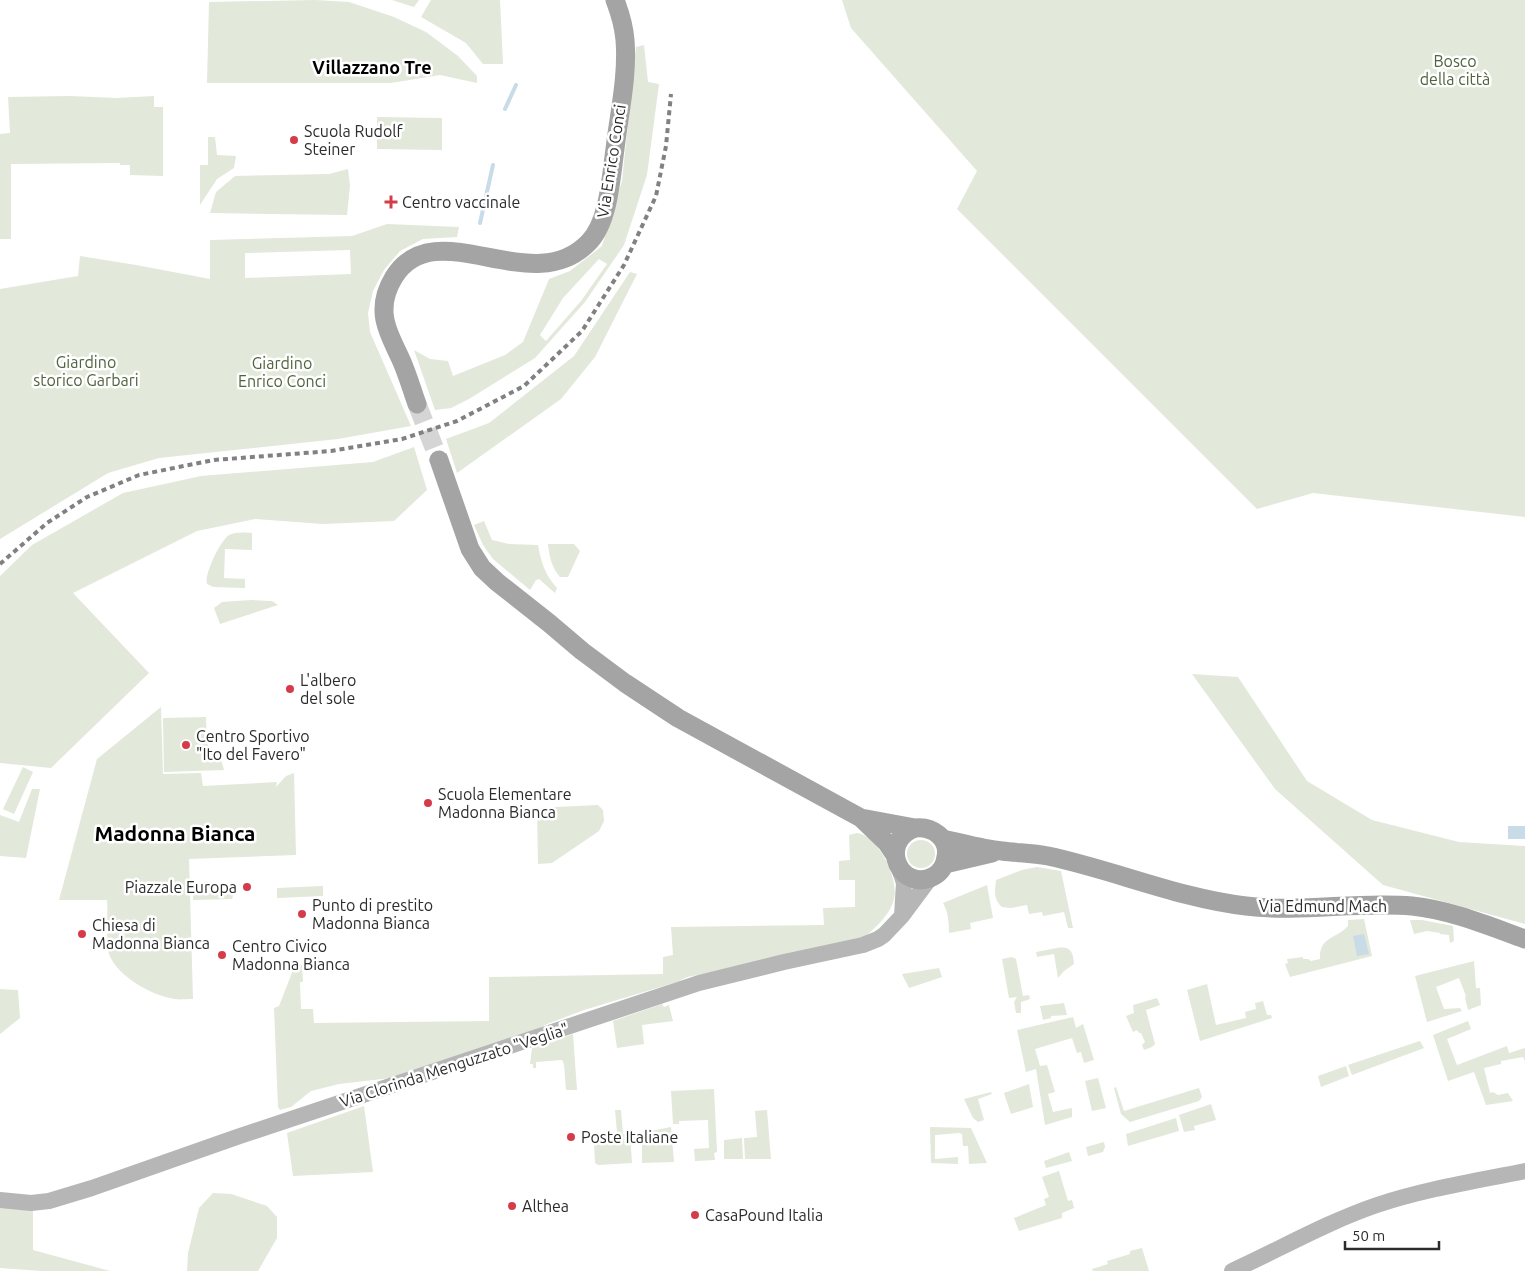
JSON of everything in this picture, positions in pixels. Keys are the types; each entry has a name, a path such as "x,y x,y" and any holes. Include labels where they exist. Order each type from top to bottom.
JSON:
{"main road":[{"name":"Via Enrico Conci","path":"417,404 403,364 388,332 384,309 385,297 391,282 405,263 429,251 452,250 519,263 549,264 578,252 590,242 601,226 611,182 626,60 625,38 615,0"},
{"path":"439,460 470,549 482,568 497,582 582,651 625,683 696,729 861,818 887,843 905,874 913,878 931,878"},
{"path":"861,818 931,829 943,839 947,855 945,864"},
{"path":"902,916 904,883 897,861 898,841 902,835 915,828"},
{"name":"Via Edmund Mach","path":"943,839 1002,852 1048,856 1213,901 1246,906 1311,909 1386,905 1412,906 1465,918 1525,939"},
{"name":"Via Edmund Mach","path":"945,864 974,856 1002,852"},
{"name":"Via Clorinda Menguzzato \"Veglia\"","path":"0,1200 31,1203 49,1201 700,982 863,945 884,935 945,864"},
{"path":"1232,1271 1378,1205 1431,1190 1525,1171"}],"green space":[{"path":"315,0 349,2 394,17 426,32 458,56 477,76 477,83 440,75 391,83 207,83 209,2"},
{"path":"392,0 419,0 414,7"},
{"path":"431,0 500,0 503,64 483,64 466,43 421,17"},
{"name":"Bosco della città","path":"842,0 1525,0 1525,517 1313,493 1257,509 957,209 977,171 851,28"},
{"path":"644,45 648,82 659,84 647,175 624,245 585,302 535,358 469,399 451,408 435,410 414,350 430,359 448,361 453,376 505,355 523,342 549,279 570,271 602,246 622,181 636,47","holes":["599,259 607,264 581,301 546,341 540,335 563,298"]},
{"path":"70,96 117,98 154,96 154,107 163,107 163,176 130,175 130,165 120,165 120,163 11,164 11,239 0,239 0,134 10,133 8,97"},
{"path":"377,117 442,118 442,150 377,149"},
{"path":"208,137 215,137 217,155 236,156 234,168 217,179 200,205 200,165 208,165"},
{"path":"348,169 350,186 347,215 210,213 216,192 235,176 329,174"},
{"path":"387,224 459,227 457,237 423,239 400,251 384,270 373,291 368,313 370,332 411,426 338,439 159,458 108,473 0,539 0,289 78,276 80,256 210,279 210,240 352,236","holes":["350,250 351,274 245,278 245,253"]},
{"path":"630,272 637,274 595,357 561,399 457,473 446,439 489,423 574,356"},
{"path":"414,447 427,490 394,521 323,524 255,519 197,531 73,593 149,673 51,768 0,763 0,576 32,545 123,493 201,476 373,462"},
{"path":"484,521 492,540 509,544 538,545 544,568 557,588 555,593 539,579 536,580 530,590 493,559 483,545 474,525"},
{"path":"234,533 252,533 252,550 225,549 224,578 245,579 245,588 213,587 207,584 210,566 225,538"},
{"path":"548,544 574,544 580,551 568,577 560,577 555,570"},
{"path":"272,601 278,605 220,624 214,608 222,602"},
{"path":"1192,674 1238,677 1307,781 1372,820 1459,842 1525,846 1525,924 1383,885 1275,789"},
{"path":"161,707 163,774 201,773 203,786 277,782 276,787 286,776 294,773 296,855 189,859 193,999 165,997 145,989 119,970 108,950 107,900 59,900 97,759"},
{"name":"Centro Sportivo \"Ito del Favero\"","path":"206,717 207,744 221,760 224,770 164,772 163,718"},
{"path":"23,767 33,772 14,814 3,809"},
{"path":"32,789 40,789 26,858 0,856 0,815 19,822"},
{"path":"598,805 603,810 604,821 599,831 552,863 538,864 537,808"},
{"path":"857,833 865,836 880,850 890,870 895,891 889,911 860,941 762,963 687,977 677,982 584,1010 534,1031 391,1078 339,1084 311,1091 291,1107 280,1110 278,1107 274,1008 279,1006 295,965 302,965 303,982 300,982 301,1009 313,1009 314,1023 489,1021 489,977 663,974 663,957 673,955 671,927 824,925 823,908 855,907 855,880 839,880 839,861 850,860 849,835"},
{"path":"921,840 931,844 935,854 931,864 921,868 911,864 907,854 911,844"},
{"path":"1037,867 1061,871 1073,928 1068,928 1064,912 1043,916 1042,912 1029,914 1027,905 1011,908 1002,907 997,901 995,895 996,880 1022,870"},
{"path":"987,885 993,918 970,923 971,929 949,933 948,917 943,903"},
{"path":"323,886 323,896 277,898 277,888"},
{"path":"234,892 232,899 193,900 193,894"},
{"path":"1364,919 1372,956 1290,977 1285,964 1288,963 1287,959 1303,957 1303,959 1311,961 1320,959 1322,946 1348,926 1348,920"},
{"path":"1410,920 1422,920 1453,926 1454,941 1450,943 1449,935 1440,933 1427,931 1414,934"},
{"path":"1057,948 1068,949 1073,956 1074,964 1058,978 1054,954 1037,957 1036,952"},
{"path":"1012,957 1016,959 1023,996 1029,995 1030,999 1021,1002 1021,1013 1016,1013 1014,1002 1017,997 1009,998 1002,959"},
{"path":"1474,961 1476,988 1480,988 1481,1005 1468,1010 1466,996 1459,978 1436,987 1444,1009 1460,1008 1462,1011 1427,1022 1415,976"},
{"path":"939,968 942,977 909,988 902,974"},
{"path":"1207,984 1216,1025 1246,1018 1245,1012 1256,1009 1255,1003 1263,1001 1267,1015 1271,1015 1272,1018 1200,1041 1187,990"},
{"path":"0,989 18,990 20,1018 0,1034"},
{"path":"1157,998 1160,1005 1146,1010 1155,1044 1144,1050 1142,1045 1145,1042 1141,1033 1137,1030 1133,1032 1126,1016 1134,1013 1133,1005"},
{"path":"1064,1003 1067,1015 1051,1016 1051,1018 1043,1020 1040,1006"},
{"path":"662,1004 664,1007 669,1005 673,1021 642,1025 644,1044 617,1048 613,1021"},
{"path":"1073,1017 1076,1028 1083,1024 1094,1060 1084,1063 1081,1052 1077,1053 1072,1038 1035,1049 1040,1066 1047,1065 1055,1092 1048,1094 1053,1112 1072,1108 1072,1117 1045,1125 1036,1069 1026,1072 1017,1030"},
{"path":"1468,1021 1471,1029 1447,1039 1457,1065 1507,1046 1509,1053 1525,1048 1525,1061 1523,1057 1501,1061 1501,1064 1484,1068 1490,1093 1493,1092 1498,1095 1508,1093 1513,1101 1486,1105 1474,1072 1448,1081 1433,1035"},
{"path":"573,1034 577,1090 566,1090 562,1060 536,1062 536,1068 533,1068 533,1064 530,1064 532,1048"},
{"path":"1420,1041 1424,1048 1352,1075 1348,1065"},
{"path":"1346,1066 1349,1076 1321,1087 1318,1076"},
{"path":"1098,1078 1106,1108 1092,1111 1085,1081"},
{"path":"1029,1084 1033,1107 1011,1114 1004,1093"},
{"path":"1116,1087 1124,1111 1199,1088 1202,1097 1199,1101 1130,1122 1121,1114 1114,1088"},
{"path":"714,1089 717,1152 714,1153 715,1160 695,1161 694,1149 709,1148 708,1120 679,1121 679,1124 673,1124 671,1091"},
{"path":"991,1092 992,1094 978,1099 984,1120 978,1122 973,1118 964,1099"},
{"path":"1211,1104 1216,1120 1194,1126 1195,1130 1184,1132 1179,1115"},
{"path":"364,1106 373,1172 293,1176 287,1133"},
{"path":"615,1110 621,1110 623,1134 630,1134 632,1163 598,1165 595,1163 594,1143 603,1142 602,1133 617,1132"},
{"path":"767,1110 771,1159 745,1159 744,1138 757,1137 755,1111"},
{"path":"1176,1118 1179,1131 1128,1146 1126,1134"},
{"path":"671,1127 674,1162 642,1163 642,1142 652,1141 651,1131"},
{"path":"930,1127 971,1128 987,1163 969,1164 968,1146 963,1146 962,1134 959,1133 935,1135 935,1159 958,1157 958,1164 931,1163"},
{"path":"742,1138 743,1159 724,1159 724,1140"},
{"path":"1104,1142 1103,1152 1088,1156 1086,1147"},
{"path":"1069,1152 1072,1161 1046,1168 1044,1161"},
{"path":"1059,1171 1068,1201 1072,1200 1074,1208 1062,1213 1062,1218 1019,1231 1014,1218 1046,1205 1044,1199 1049,1197 1042,1177"},
{"path":"213,1193 231,1194 267,1206 277,1217 277,1238 258,1271 187,1271 188,1253 199,1208"},
{"path":"0,1206 33,1209 33,1250 110,1271 41,1271 0,1268"},
{"path":"1142,1248 1149,1271 1093,1271 1092,1269 1108,1264 1107,1261 1130,1254 1130,1251"}],"water":[{"path":"1508,826 1525,826 1525,839 1508,839"},
{"path":"1364,934 1369,954 1357,956 1353,936"}],"waterway":[{"path":"505,109 516,85"},
{"path":"480,223 493,165"}],"tunnel":[{"path":"417,404 439,460"}],"railway":[{"path":"0,564 47,523 87,497 139,475 214,460 331,451 402,439 457,421 524,386 582,331 624,265 656,196 666,146 671,94"}],"place":[{"name":"Scuola Rudolf Steiner","path":"294,140"},
{"name":"Centro vaccinale","path":"391,202"},
{"name":"L'albero del sole","path":"290,689"},
{"name":"Centro Sportivo \"Ito del Favero\"","path":"186,745"},
{"name":"Scuola Elementare Madonna Bianca","path":"428,803"},
{"name":"Piazzale Europa","path":"247,887"},
{"name":"Punto di prestito Madonna Bianca","path":"302,914"},
{"name":"Chiesa di Madonna Bianca","path":"82,934"},
{"name":"Centro Civico Madonna Bianca","path":"222,955"},
{"name":"Poste Italiane","path":"571,1137"},
{"name":"Althea","path":"512,1206"},
{"name":"CasaPound Italia","path":"695,1215"}],"district":[{"name":"Villazzano Tre","path":"372,68"},
{"name":"Madonna Bianca","path":"175,834"}],"park label":[{"name":"Giardino storico Garbari","path":"86,371"},
{"name":"Giardino Enrico Conci","path":"282,372"}]}
